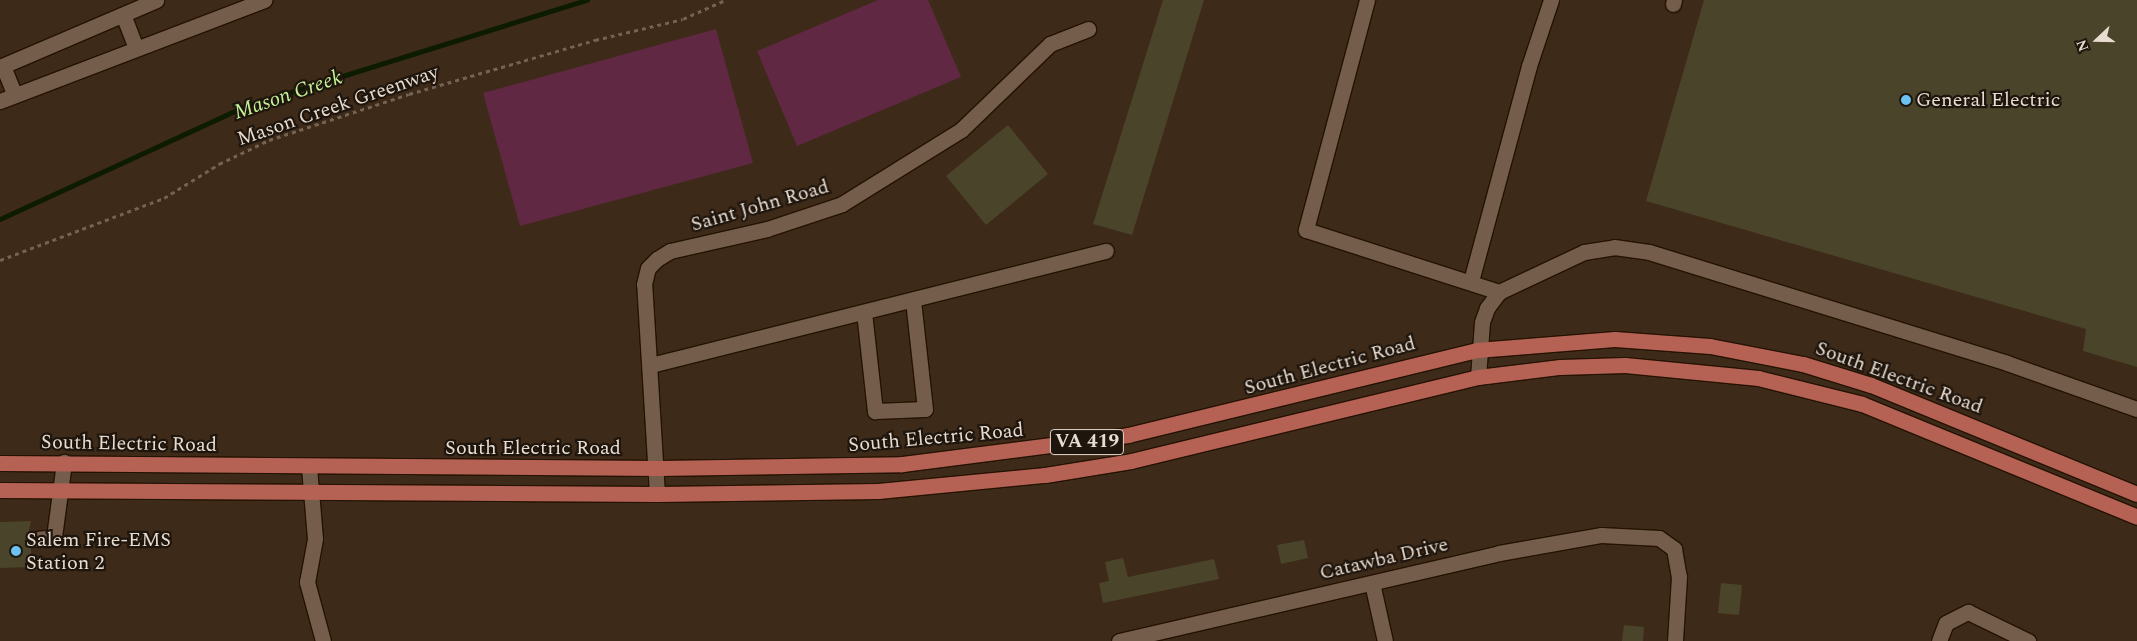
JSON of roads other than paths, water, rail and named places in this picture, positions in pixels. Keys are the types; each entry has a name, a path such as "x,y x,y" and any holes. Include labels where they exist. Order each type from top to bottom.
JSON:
{"main road":[{"name":"South Electric Road","path":"0,463 64,462 309,468 658,468 902,464 1067,445 1231,413 1477,350 1615,339 1710,346 1763,355 1871,385 2137,494"},
{"name":"South Electric Road","path":"0,490 657,494 878,491 1045,475 1175,452 1478,376 1560,367 1625,365 1758,378 1845,399 1917,424 2137,517"}],"street":[{"path":"15,95 1,67 124,17 156,0"},
{"path":"1367,0 1306,230 1471,281 1499,292"},
{"path":"1471,281 1529,66 1551,0"},
{"path":"0,100 259,1"},
{"path":"124,17 136,48"},
{"name":"Saint John Road","path":"657,494 658,468 644,284 648,268 656,259 670,251 767,229 842,204 961,130 1050,44 1088,29"},
{"path":"1478,376 1477,350 1486,308 1499,292 1584,252 1630,248 2007,363 2137,409"},
{"path":"651,365 1106,251"},
{"path":"864,312 875,411 924,408 913,300"},
{"path":"36,539 54,537 64,462"},
{"path":"309,468 309,493 314,539 307,582 323,641"},
{"name":"Catawba Drive","path":"1119,641 1568,538 1601,535 1660,538 1674,549 1679,562 1675,641"},
{"path":"1372,583 1385,641"},
{"path":"1940,641 1950,618 1968,612 2023,638"}],"waterway":[{"name":"Mason Creek","path":"0,219 246,106 587,0"}],"place":[{"name":"General Electric","path":"1906,100"},
{"name":"Salem Fire-EMS Station 2","path":"16,551"}]}
